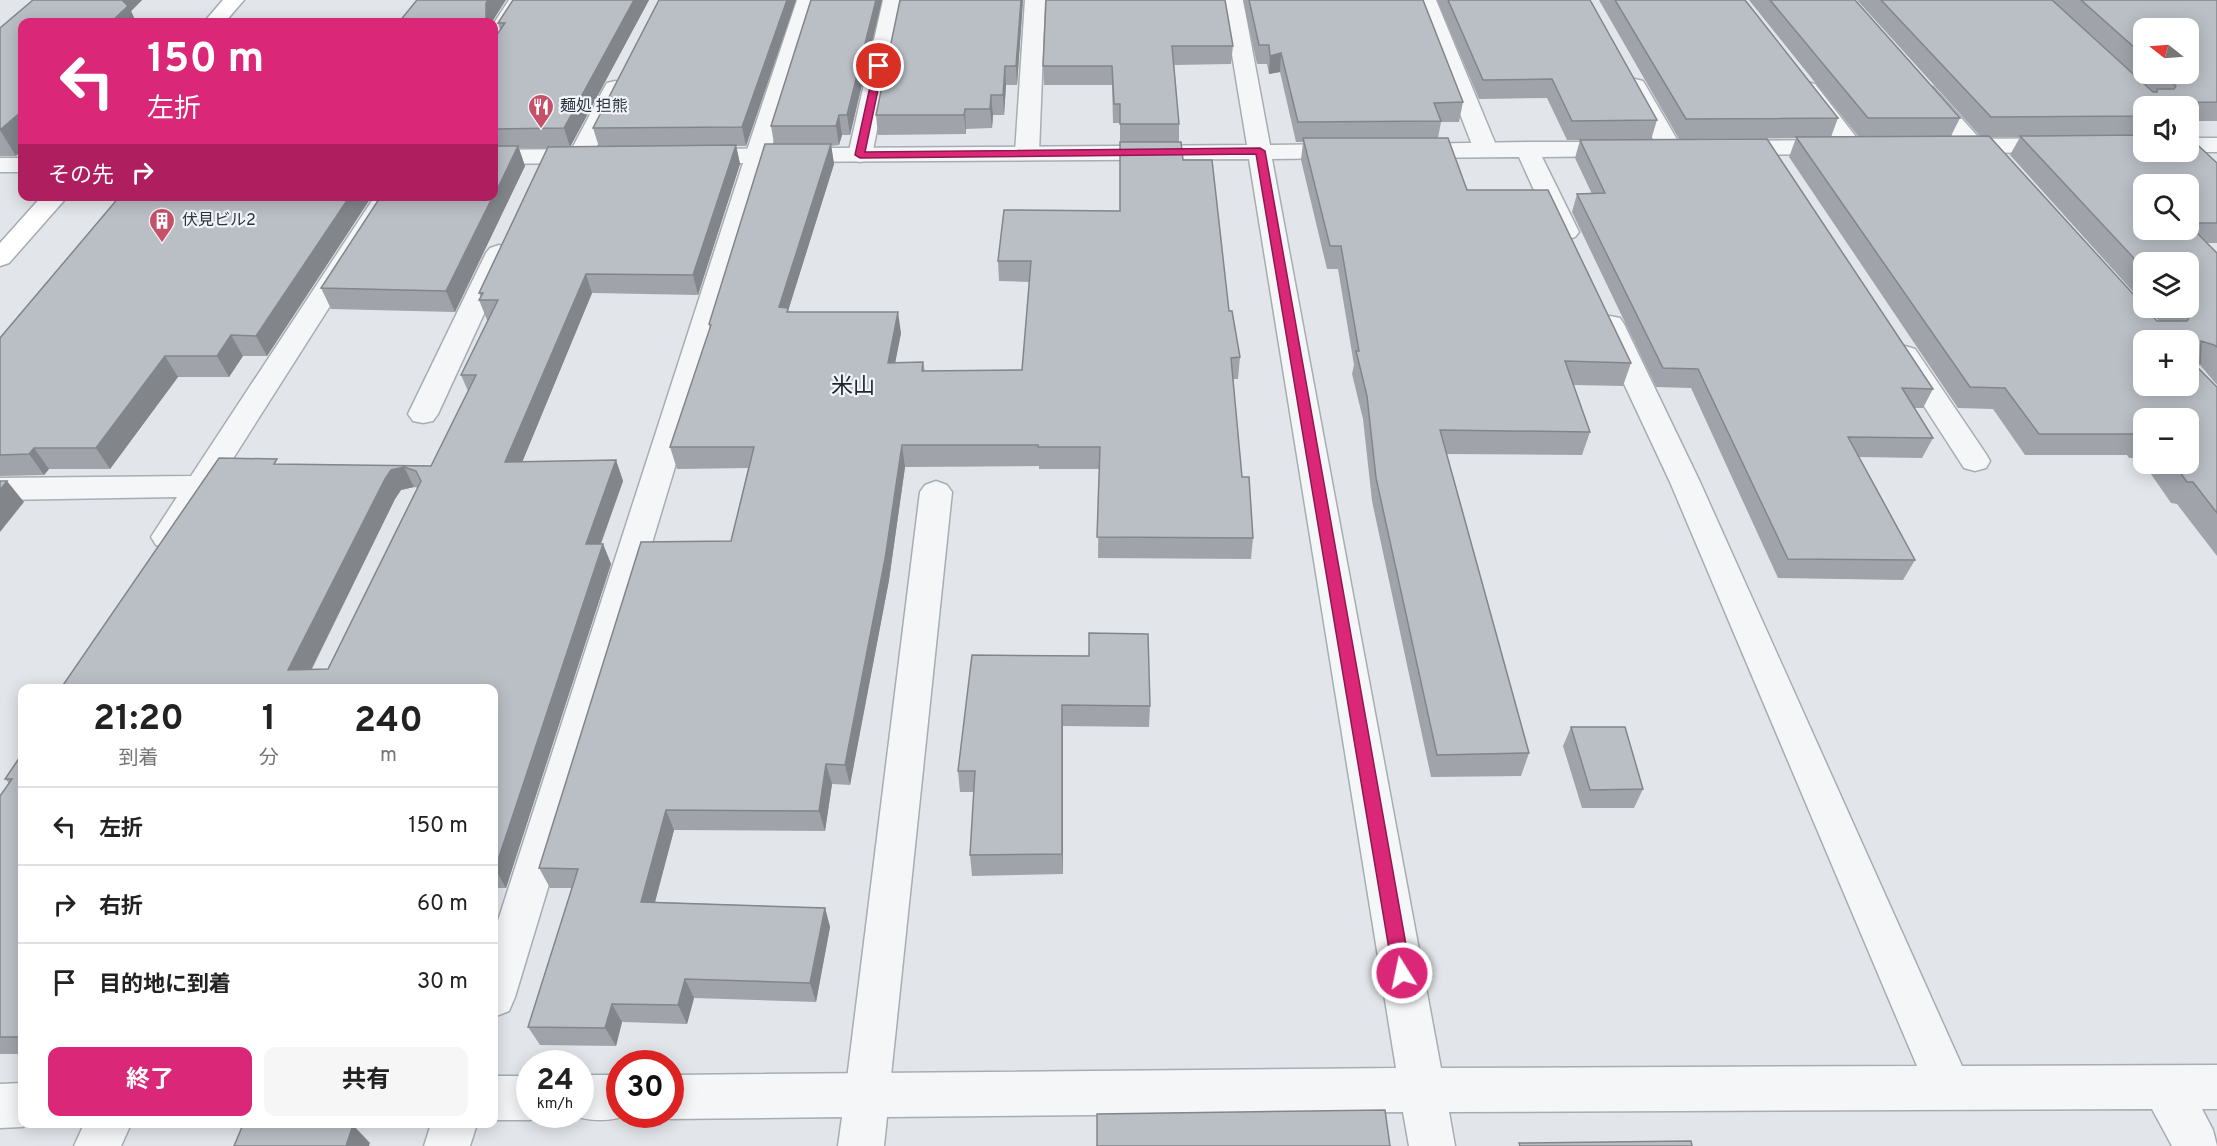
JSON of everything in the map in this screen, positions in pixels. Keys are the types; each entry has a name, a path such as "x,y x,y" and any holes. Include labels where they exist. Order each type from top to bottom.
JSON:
{"main road":[{"path":"218,18 234,0"},
{"path":"0,258 51,201"}],"street":[{"path":"498,33 519,0"},
{"path":"498,984 807,0"},
{"path":"860,155 893,0"},
{"path":"1027,153 1035,0"},
{"path":"1233,0 1432,1146"},
{"path":"1426,0 1486,150"},
{"path":"1626,69 1688,148"},
{"path":"580,156 622,73"},
{"path":"674,156 1863,147 1794,74"},
{"path":"1913,77 1980,146 2010,173"},
{"path":"2199,144 2217,145"},
{"path":"1930,147 2133,145"},
{"path":"1769,148 1788,177"},
{"path":"1527,149 1578,256"},
{"path":"498,158 539,167 580,156 615,156"},
{"path":"0,165 18,165"},
{"path":"154,557 385,201"},
{"path":"423,414 509,231"},
{"path":"1599,299 1685,482 1949,1088"},
{"path":"1891,334 1975,461"},
{"path":"0,489 200,486"},
{"path":"861,1146 936,492"},
{"path":"684,1096 2217,1087"},
{"path":"2165,1088 2197,1146"},
{"path":"498,1098 516,1098"},
{"path":"0,1106 18,1105"},
{"path":"97,1146 106,1128"},
{"path":"447,1146 453,1128"}],"building":[{"path":"33,0 122,0 128,6 115,18 18,18 18,114 0,130 0,28"},
{"path":"417,0 488,0 486,18 402,18"},
{"path":"513,0 634,0 564,128 498,129 498,33 505,23 498,23"},
{"path":"659,0 787,0 742,127 593,128"},
{"path":"811,0 876,0 847,115 839,115 836,126 771,126"},
{"path":"900,0 1021,0 1016,66 1005,66 1003,95 991,95 990,109 965,109 964,115 876,115"},
{"path":"1046,0 1225,0 1233,46 1172,46 1179,124 1120,124 1120,104 1114,104 1112,66 1043,66"},
{"path":"1249,0 1423,0 1463,102 1434,103 1441,121 1298,122 1281,53 1270,56 1269,45 1259,45"},
{"path":"1448,0 1590,0 1657,120 1572,121 1552,79 1483,80"},
{"path":"1615,0 1745,0 1838,118 1686,119"},
{"path":"1770,0 1855,0 1960,118 1868,118"},
{"path":"1881,0 2052,0 2133,74 2133,84 2144,84 2153,92 2157,92 2157,89 2174,89 2176,86 2174,84 2199,84 2199,18 2133,18 2133,46 2081,0 2217,0 2217,102 2199,102 2199,96 2133,96 2133,116 1991,117"},
{"path":"2133,135 2133,162 2199,162 2199,146 2217,163 2217,223 2199,223 2199,174 2133,174 2133,240 2199,240 2199,235 2217,253 2217,347 2201,341 2199,363 2199,330 2133,330 2133,396 2199,396 2199,369 2217,387 2217,513 2193,482 2187,482 2181,474 2199,474 2199,408 2133,408 2133,434 2039,434 2005,388 1970,387 1796,137 1989,136 2133,294 2133,318 2187,321 2189,318 2199,318 2199,252 2133,252 2133,257 2020,136"},
{"path":"1303,138 1448,138 1467,190 1548,190 1631,363 1565,361 1590,432 1440,430 1529,753 1437,755 1376,478 1367,396 1356,351 1359,351 1341,246 1330,246"},
{"path":"1767,139 1933,389 1902,388 1933,438 1848,437 1915,560 1788,559 1698,369 1663,368 1577,194 1605,193 1580,140"},
{"path":"1120,142 1181,142 1183,160 1212,160 1229,311 1232,311 1240,357 1231,358 1242,477 1249,477 1253,538 1097,537 1100,447 902,445 885,559 845,765 826,764 819,811 666,810 641,902 825,908 810,983 685,979 678,1005 612,1004 605,1028 528,1027 578,869 539,868 641,542 731,541 754,447 670,447 711,325 709,324 765,144 831,144 779,307 788,308 787,312 898,312 888,363 923,362 922,371 1022,370 1031,261 998,261 1004,210 1120,211"},
{"path":"736,145 693,275 586,274 505,462 616,460 586,544 603,544 498,860 498,684 64,684 219,458 277,459 274,464 431,466 476,375 461,375 498,300 479,300 483,293 479,293 548,147","holes":["404,467 416,471 421,481 328,669 288,670 391,470"]},
{"path":"498,146 518,146 498,188"},
{"path":"116,201 347,201 256,336 231,335 217,356 165,356 96,448 34,448 29,454 0,455 0,338"},
{"path":"378,201 491,201 446,291 321,288"},
{"path":"0,481 7,481 0,490"},
{"path":"1089,633 1148,634 1150,706 1062,705 1062,854 970,855 975,771 958,771 972,655 1089,656"},
{"path":"1571,727 1625,727 1643,789 1590,790"},
{"path":"18,760 18,1037 0,1037 0,796 12,779 5,779"},
{"path":"1385,1110 1390,1146 1097,1146 1097,1114"},
{"path":"242,1128 352,1128 346,1146 234,1146"},
{"path":"1691,1141 1692,1146 1520,1146 1519,1143"}],"place":[{"name":"麺処 担熊","path":"541,130"},
{"name":"伏見ビル2","path":"162,244"}],"district":[{"name":"米山","path":"853,387"}],"route":[{"path":"879,66 860,155 1260,151 1402,973"}]}
